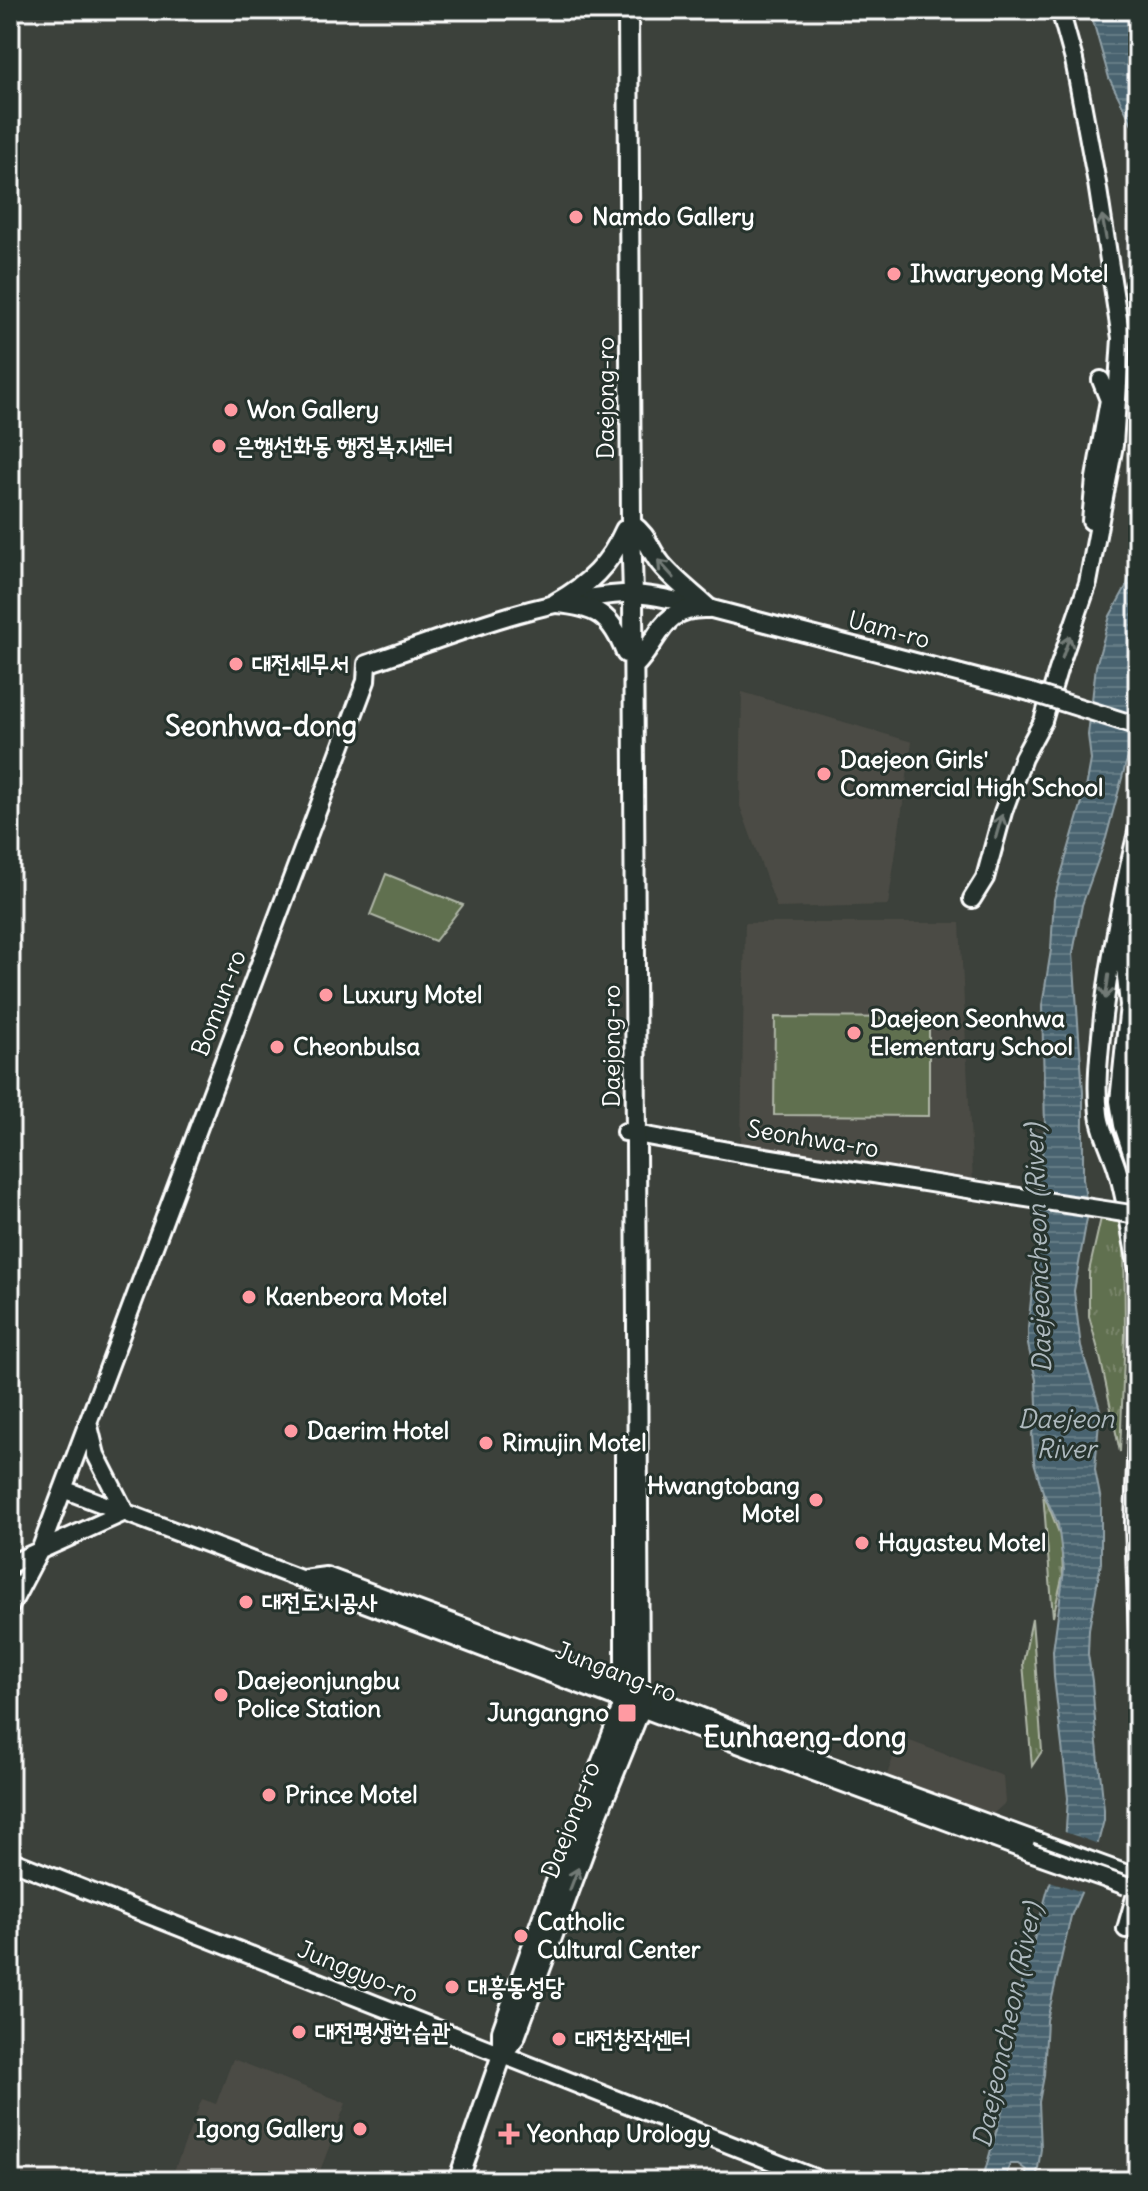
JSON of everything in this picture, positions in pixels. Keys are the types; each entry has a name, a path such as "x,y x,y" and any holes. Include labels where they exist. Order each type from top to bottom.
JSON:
{"main road":[{"path":"972,899 985,878 1003,812 1023,758 1043,721 1088,583 1114,445 1121,338 1102,211 1074,60 1060,10"},
{"name":"Daejong-ro","path":"458,2181 502,2055 502,2031 543,1916 632,1697 630,594 625,14"},
{"path":"1088,583 1095,478 1109,400 1101,380"},
{"path":"556,603 596,576 613,555 628,527 644,533 663,566 708,608"},
{"name":"Bomun-ro","path":"10,1607 41,1548 366,681 367,664 556,603 630,594"},
{"name":"Uam-ro","path":"630,594 708,608 1030,692 1138,726"},
{"path":"556,603 581,605 599,613 613,625 630,659 647,653 654,637 681,610 708,608"},
{"path":"1138,828 1119,912 1101,1040 1098,1093 1099,1117 1125,1198 1138,1268"},
{"path":"1119,912 1129,1005 1119,1101 1135,1162 1138,1196"},
{"name":"Seonhwa-ro","path":"631,1132 734,1152 1134,1214"},
{"path":"1138,1398 1134,1524 1138,1636"},
{"path":"10,1564 125,1512 96,1455 88,1421"},
{"name":"Jungang-ro","path":"63,1489 303,1579 326,1576 632,1697 1134,1884"},
{"name":"Junggyo-ro","path":"10,1860 822,2181"},
{"path":"1126,1929 1134,1884"}],"shaded area":[{"name":"Daejeon Girls' Commercial High School","path":"742,692 912,742 888,905 777,908 740,806"},
{"name":"Daejeon Seonhwa Elementary School","path":"745,923 960,923 973,1184 741,1143"},
{"path":"907,1740 1003,1776 1005,1803 993,1814 887,1775 897,1746"},
{"path":"233,2059 346,2103 316,2181 199,2181 174,2171 202,2099 216,2104"}],"green space":[{"path":"386,874 463,905 435,941 370,915"},
{"path":"775,1017 929,1018 929,1116 774,1115"},
{"path":"1101,1218 1124,1224 1125,1334 1120,1452 1089,1316 1089,1271"},
{"path":"1043,1492 1061,1538 1063,1574 1053,1617"},
{"path":"1032,1619 1042,1751 1032,1766 1023,1663"}],"water":[{"path":"1090,10 1138,10 1138,149 1133,126 1109,78"},
{"name":"Daejeon River","path":"1138,537 1138,733 1082,905 1073,953 1083,1092 1083,1179 1088,1213 1074,1291 1081,1347 1100,1409 1095,1470 1101,1501 1101,1563 1089,1629 1088,1654 1104,1820 1091,1869 1071,1916 1047,2020 1044,2076 1039,2102 1041,2149 1036,2181 1027,2181 1026,2170 1018,2164 1010,2164 1004,2181 985,2181 1003,2107 1020,1990 1048,1889 1065,1842 1068,1798 1053,1651 1064,1570 1058,1524 1043,1492 1034,1462 1032,1434 1037,1404 1036,1380 1028,1345 1045,1127 1042,1006 1051,950 1054,899 1091,760 1088,735 1096,666 1110,616 1127,585"}],"pier":[{"path":"1062,1831 1101,1845 1095,1871 1085,1893 1047,1880"}],"place":[{"name":"Namdo Gallery","path":"576,217"},
{"name":"Ihwaryeong Motel","path":"894,274"},
{"name":"Won Gallery","path":"231,410"},
{"name":"은행선화동 행정복지센터","path":"219,446"},
{"name":"대전세무서","path":"236,664"},
{"name":"Daejeon Girls' Commercial High School","path":"824,774"},
{"name":"Luxury Motel","path":"326,995"},
{"name":"Daejeon Seonhwa Elementary School","path":"854,1033"},
{"name":"Cheonbulsa","path":"277,1047"},
{"name":"Kaenbeora Motel","path":"249,1297"},
{"name":"Daerim Hotel","path":"291,1431"},
{"name":"Rimujin Motel","path":"486,1443"},
{"name":"Hwangtobang Motel","path":"816,1500"},
{"name":"Hayasteu Motel","path":"862,1543"},
{"name":"대전도시공사","path":"246,1602"},
{"name":"Daejeonjungbu Police Station","path":"221,1695"},
{"name":"Jungangno","path":"627,1713"},
{"name":"Prince Motel","path":"269,1795"},
{"name":"Catholic Cultural Center","path":"521,1936"},
{"name":"대흥동성당","path":"452,1987"},
{"name":"대전평생학습관","path":"299,2032"},
{"name":"대전창작센터","path":"559,2039"},
{"name":"Igong Gallery","path":"360,2129"},
{"name":"Yeonhap Urology","path":"509,2134"}],"district":[{"name":"Seonhwa-dong","path":"261,726"},
{"name":"Eunhaeng-dong","path":"805,1737"}],"water label":[{"name":"Daejeoncheon (River)","path":"1038,1248"},
{"name":"Daejeoncheon (River)","path":"1007,2025"}]}
